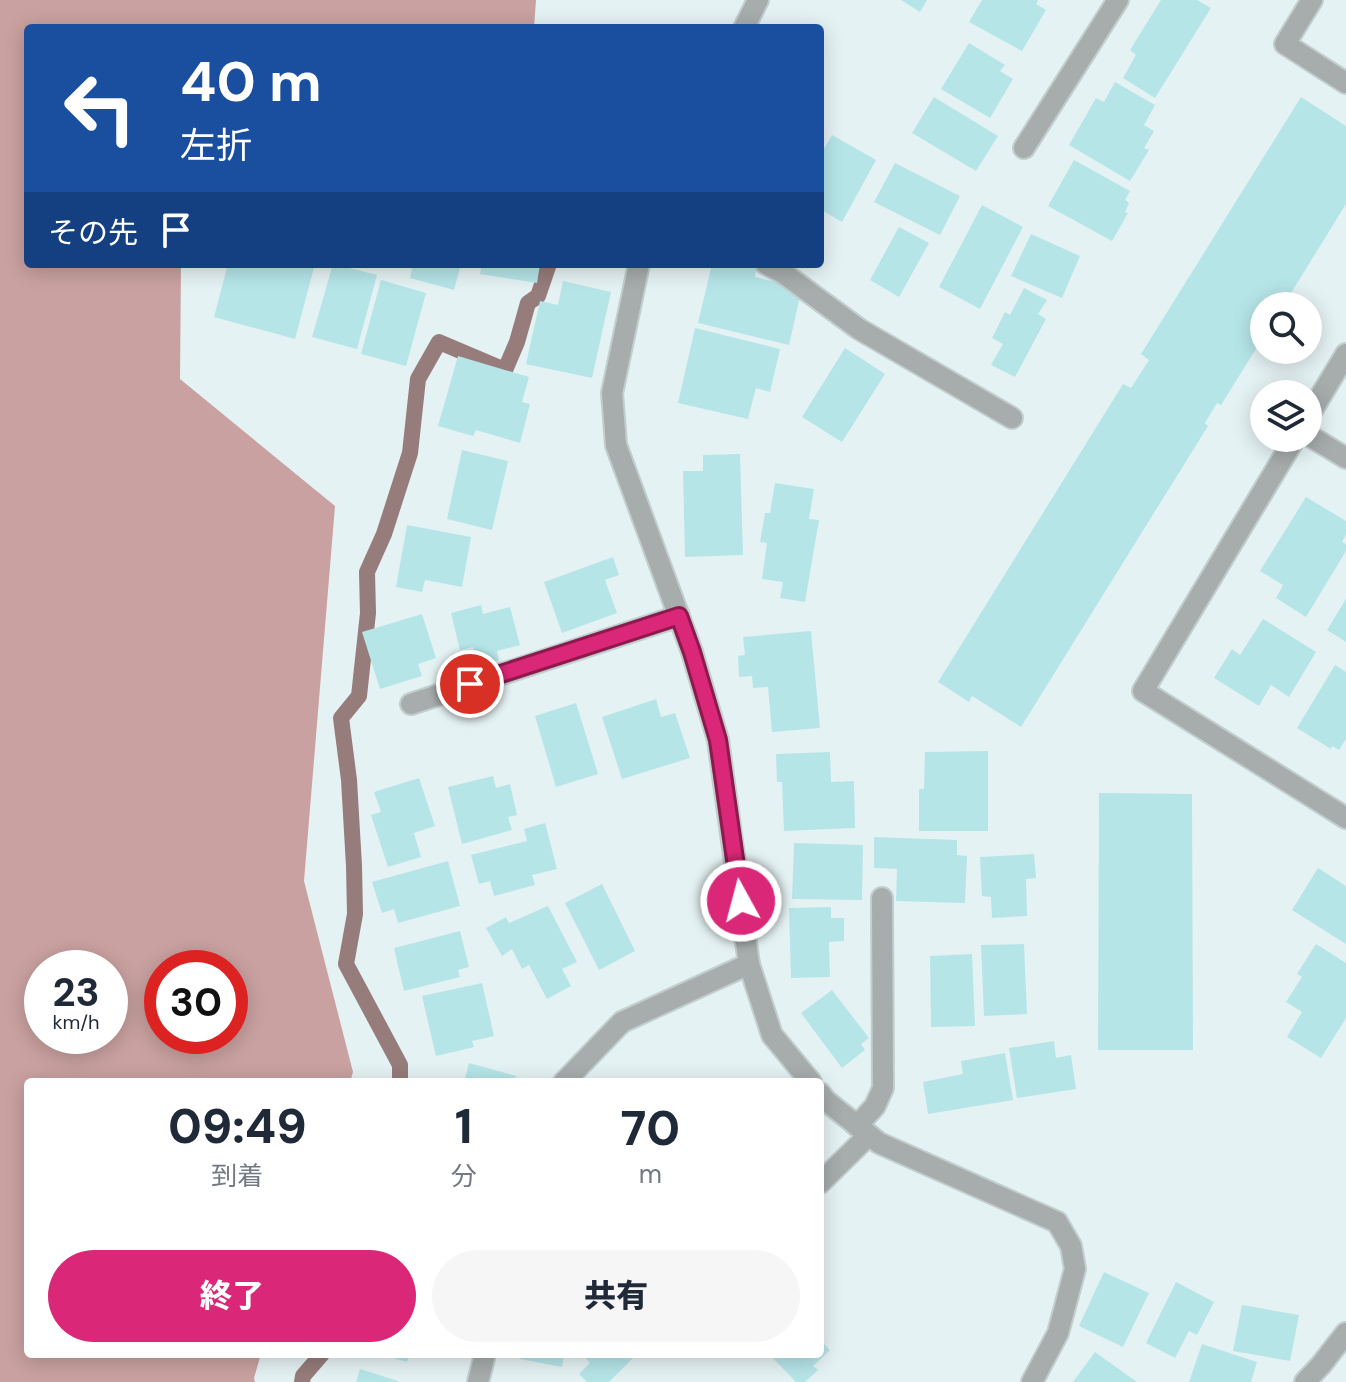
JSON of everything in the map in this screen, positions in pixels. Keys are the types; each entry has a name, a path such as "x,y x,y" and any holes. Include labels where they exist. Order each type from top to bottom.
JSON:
{"street":[{"path":"746,24 758,0"},
{"path":"1024,148 1118,0"},
{"path":"1312,0 1285,44 1346,83"},
{"path":"638,268 612,393 616,445 692,652 718,740 749,964 772,1035 808,1078"},
{"path":"774,268 859,329 1012,418"},
{"path":"1322,394 1346,354"},
{"path":"1322,443 1346,458"},
{"path":"1287,452 1143,691 1346,818"},
{"path":"411,704 679,616"},
{"path":"824,1178 863,1130 883,1088 882,898"},
{"path":"568,1078 622,1022 749,964"},
{"path":"824,1099 879,1143 1057,1222 1071,1246 1075,1269 1058,1333 1032,1382"},
{"path":"1305,1382 1346,1333"},
{"path":"478,1382 484,1358"}],"shaded area":[{"path":"0,0 536,0 534,24 24,24 24,268 181,268 180,379 335,506 304,881 353,1072 351,1078 24,1078 24,1358 260,1358 255,1382 0,1382"}],"building":[{"path":"901,0 927,0 920,12"},
{"path":"982,0 1038,0 1036,4 1046,10 1022,51 969,22"},
{"path":"1161,0 1197,0 1211,8 1155,98 1123,78 1136,55 1130,50"},
{"path":"969,43 1005,65 1000,71 1013,79 990,118 941,89"},
{"path":"1115,82 1155,105 1144,125 1154,131 1144,148 1149,150 1130,181 1069,145 1096,98 1104,102"},
{"path":"934,97 998,136 976,171 912,133"},
{"path":"1301,97 1346,126 1346,204 1292,292 1250,292 1250,358 1221,405 1217,403 1205,423 1208,426 1021,727 972,696 969,702 938,682 1123,384 1131,388 1149,360 1141,354"},
{"path":"832,135 876,160 842,222 824,211 824,149"},
{"path":"1074,160 1130,191 1125,200 1129,203 1125,212 1128,213 1112,241 1048,206"},
{"path":"895,163 960,196 940,235 874,202"},
{"path":"982,205 1023,227 980,309 939,287"},
{"path":"899,227 929,243 899,297 870,280"},
{"path":"1031,234 1080,256 1062,298 1011,276"},
{"path":"227,268 314,268 295,339 214,317"},
{"path":"332,268 349,268 377,275 357,349 312,337"},
{"path":"412,268 460,268 454,290 410,278"},
{"path":"481,268 539,268 537,283 480,274"},
{"path":"711,268 756,268 755,277 802,288 789,345 698,323"},
{"path":"381,280 426,293 406,366 361,354"},
{"path":"563,281 611,292 592,378 526,364 540,301 558,305"},
{"path":"1024,288 1047,300 1038,314 1046,319 1015,377 991,365 1003,344 992,338 1005,312 1010,315"},
{"path":"695,328 780,349 770,392 756,388 748,419 678,403"},
{"path":"845,348 885,374 842,442 802,417"},
{"path":"458,356 529,377 522,402 530,404 520,443 476,430 473,436 438,426"},
{"path":"462,450 508,461 492,530 447,519"},
{"path":"740,454 743,555 685,557 683,471 703,471 703,455"},
{"path":"775,483 814,489 809,519 819,520 805,602 780,598 783,582 762,579 767,543 760,542 765,513 770,513"},
{"path":"1306,497 1346,521 1346,535 1342,542 1346,544 1346,551 1306,617 1276,598 1283,585 1260,571"},
{"path":"407,525 471,537 462,587 425,580 422,592 396,587"},
{"path":"613,557 619,575 605,580 617,613 562,633 544,582"},
{"path":"1346,599 1346,642 1327,630"},
{"path":"481,605 483,614 510,607 520,645 497,651 499,660 477,665 473,647 460,650 451,613"},
{"path":"422,614 436,658 418,664 422,676 380,689 362,632"},
{"path":"1263,619 1316,652 1289,697 1271,685 1259,706 1214,678 1232,649 1240,655"},
{"path":"811,631 820,728 772,732 768,687 753,688 752,676 739,677 738,656 745,655 743,637"},
{"path":"1335,665 1346,672 1346,739 1339,750 1332,746 1331,749 1297,728"},
{"path":"656,699 661,717 675,713 690,758 622,779 602,717"},
{"path":"576,703 598,774 556,787 535,716"},
{"path":"988,751 988,831 919,831 919,789 924,789 925,752"},
{"path":"830,752 831,782 854,781 855,828 784,831 782,782 777,782 776,754"},
{"path":"493,776 496,788 510,784 517,815 508,817 512,830 462,844 448,787"},
{"path":"419,778 435,826 414,833 421,857 388,867 371,815 381,812 374,792"},
{"path":"1099,793 1192,794 1193,1050 1098,1050"},
{"path":"545,823 557,869 532,875 535,885 494,896 490,881 479,884 471,855 527,841 524,829"},
{"path":"874,837 957,840 957,855 967,856 965,903 896,901 897,869 874,868"},
{"path":"794,843 863,845 862,900 792,899"},
{"path":"1034,854 1036,878 1026,879 1027,916 992,918 991,897 982,896 980,857"},
{"path":"448,861 460,906 398,923 394,909 382,913 372,882"},
{"path":"1318,868 1346,886 1346,944 1292,910"},
{"path":"602,884 635,951 599,970 565,903"},
{"path":"548,906 577,962 562,969 571,986 547,999 529,965 522,969 512,949 502,956 486,928 506,917 509,923"},
{"path":"831,907 831,918 844,918 844,941 829,942 830,977 791,978 789,908"},
{"path":"460,931 469,967 458,970 460,977 404,991 394,948"},
{"path":"1024,944 1027,1014 984,1016 981,945"},
{"path":"1316,944 1346,963 1346,1018 1321,1058 1287,1037 1302,1012 1286,1002 1302,977 1297,974"},
{"path":"972,954 975,1026 931,1027 930,956"},
{"path":"482,983 494,1036 472,1041 474,1047 436,1056 422,996"},
{"path":"832,990 869,1038 861,1044 865,1050 842,1068 801,1013"},
{"path":"1054,1041 1056,1058 1071,1055 1076,1089 1017,1098 1009,1048"},
{"path":"1005,1053 1013,1100 928,1114 923,1082 963,1074 961,1061"},
{"path":"469,1063 516,1076 515,1078 465,1078"},
{"path":"1104,1272 1149,1293 1123,1347 1079,1326"},
{"path":"1176,1282 1214,1302 1197,1335 1189,1331 1175,1358 1146,1343"},
{"path":"1242,1305 1299,1315 1290,1361 1233,1351"},
{"path":"1202,1344 1257,1362 1251,1382 1189,1382"},
{"path":"1095,1352 1137,1382 1073,1382"},
{"path":"520,1358 563,1358 562,1367"},
{"path":"586,1358 633,1358 609,1382 587,1382 579,1374 590,1363"},
{"path":"773,1358 822,1358 813,1366 818,1370 805,1382 796,1382"},
{"path":"360,1369 398,1381 398,1382 356,1382"}],"waterway":[{"path":"400,1078 400,1065 346,964 355,914 349,780 341,718 359,696 368,613 367,572 384,534 410,453 418,379 439,342 505,370 528,303 538,296 548,268"},
{"path":"302,1382 303,1376 319,1358"}],"route":[{"path":"470,684 679,616 718,740 741,901"}]}
